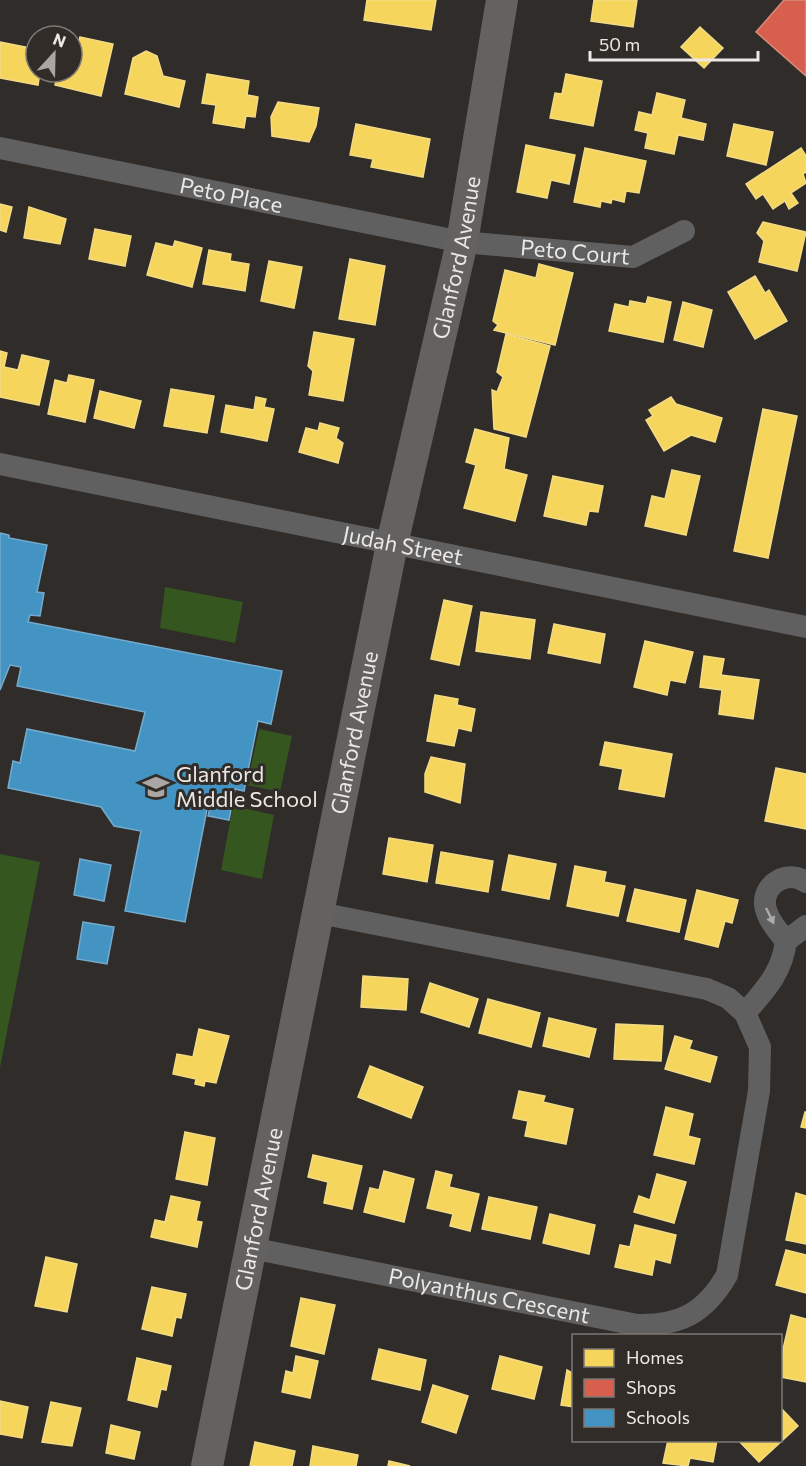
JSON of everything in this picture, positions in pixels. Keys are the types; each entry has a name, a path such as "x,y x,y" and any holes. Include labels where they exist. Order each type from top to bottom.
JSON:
{"main road":[{"name":"Glanford Avenue","path":"207,1466 392,544 462,243 502,0"}],"street":[{"name":"Peto Place","path":"0,148 462,243"},
{"name":"Peto Court","path":"462,243 633,257 684,231"},
{"name":"Judah Street","path":"0,464 806,627"},
{"path":"744,1013 774,981 784,960 786,941 770,920 765,905 766,891 775,882 789,877 806,882"},
{"name":"Polyanthus Crescent","path":"251,1248 637,1325 661,1326 684,1319 718,1291 727,1275 759,1091 760,1047 744,1013 728,998 707,989 319,913"},
{"path":"786,941 806,926"}],"green space":[{"path":"165,587 243,602 235,643 160,628"},
{"path":"259,729 292,736 280,792 247,785"},
{"path":"233,806 274,815 262,879 221,870"},
{"path":"0,854 40,862 0,1068"}],"building: Homes":[{"path":"367,0 436,0 431,30 364,20"},
{"path":"594,0 637,0 633,27 591,21"},
{"path":"700,27 723,48 704,68 681,47"},
{"path":"84,38 113,44 101,96 55,85 84,84"},
{"path":"0,42 24,47 24,82 0,78"},
{"path":"146,51 157,56 163,76 185,81 179,107 125,94 133,58"},
{"path":"207,74 249,81 247,95 258,97 255,117 246,116 244,128 213,123 216,105 202,103"},
{"path":"566,74 602,81 593,126 550,118 555,93 562,94"},
{"path":"657,93 685,100 681,118 706,124 703,140 678,135 674,154 645,148 648,133 635,130 639,112 652,115"},
{"path":"278,102 319,108 316,126 309,142 272,136 271,117"},
{"path":"356,124 430,139 423,177 371,167 373,159 350,155"},
{"path":"734,124 773,132 766,165 727,156"},
{"path":"526,145 575,155 569,184 551,180 547,198 517,192"},
{"path":"585,148 646,161 639,193 626,191 624,202 612,199 611,203 601,201 600,207 574,202"},
{"path":"801,148 806,156 806,172 803,174 806,183 791,193 798,203 789,209 785,201 773,209 763,194 756,199 746,184"},
{"path":"0,204 12,207 6,232 0,230"},
{"path":"29,207 66,219 60,244 24,238"},
{"path":"763,222 806,232 797,271 759,262 764,241 757,233"},
{"path":"95,229 131,236 125,266 89,259"},
{"path":"175,241 202,248 192,287 147,275 156,243 173,247"},
{"path":"209,250 231,254 230,261 249,264 245,291 203,284"},
{"path":"350,259 385,266 375,325 339,319"},
{"path":"269,261 302,267 294,308 261,301"},
{"path":"539,264 573,273 555,345 494,330 498,325 493,321 505,270 536,278"},
{"path":"755,276 765,293 769,290 787,321 755,339 728,292"},
{"path":"648,297 671,302 663,342 609,331 615,304 629,307 630,301 646,304"},
{"path":"683,302 712,310 703,347 674,340"},
{"path":"314,332 354,339 343,401 309,395 313,371 308,366"},
{"path":"506,334 550,346 526,437 494,429 492,390 497,392 503,377 497,372"},
{"path":"0,351 7,353 4,367 18,370 22,355 49,361 39,405 0,397"},
{"path":"69,375 94,380 85,422 48,414 55,380 67,383"},
{"path":"171,389 214,396 207,433 164,426"},
{"path":"100,391 141,401 134,428 94,418"},
{"path":"256,397 266,399 264,407 274,409 267,441 221,432 226,405 254,410"},
{"path":"671,397 676,404 722,418 715,442 691,435 664,451 646,420 653,416 649,410"},
{"path":"763,409 797,416 768,558 734,551"},
{"path":"320,423 339,428 336,438 343,443 338,463 299,452 306,428 318,431"},
{"path":"475,429 509,438 504,469 527,475 515,521 464,508 476,465 466,462"},
{"path":"672,470 700,476 686,535 645,526 652,496 665,499"},
{"path":"553,476 603,486 598,512 589,511 586,525 544,516"},
{"path":"444,600 472,606 459,665 431,659"},
{"path":"481,612 535,620 530,659 476,651"},
{"path":"554,624 605,634 600,663 548,653"},
{"path":"645,641 693,652 685,683 670,680 667,695 634,687"},
{"path":"704,656 724,659 721,675 759,680 753,719 719,714 722,690 700,687"},
{"path":"435,695 458,699 457,705 475,709 471,731 458,728 454,746 427,741"},
{"path":"605,742 672,754 664,797 619,789 623,769 600,765"},
{"path":"431,757 465,764 460,803 425,792 425,774"},
{"path":"776,768 806,774 806,829 765,821"},
{"path":"389,838 433,845 427,882 383,874"},
{"path":"441,852 493,861 488,892 436,883"},
{"path":"509,855 556,864 549,899 502,890"},
{"path":"575,866 606,872 604,882 625,886 618,916 567,906"},
{"path":"635,889 686,900 679,932 627,921"},
{"path":"697,890 738,900 732,923 725,921 718,947 685,939"},
{"path":"363,976 408,979 406,1010 361,1007"},
{"path":"430,983 478,999 469,1027 421,1012"},
{"path":"488,999 540,1013 531,1047 479,1033"},
{"path":"549,1018 596,1029 589,1057 543,1046"},
{"path":"616,1024 663,1026 661,1061 614,1059"},
{"path":"199,1029 229,1036 216,1083 205,1081 204,1086 195,1084 196,1079 173,1074 177,1054 193,1057"},
{"path":"675,1036 692,1041 689,1049 717,1057 710,1082 665,1069"},
{"path":"370,1066 423,1087 411,1118 358,1097"},
{"path":"519,1091 545,1096 543,1102 573,1109 566,1144 525,1136 528,1121 513,1118"},
{"path":"666,1107 693,1114 688,1136 700,1139 694,1164 654,1155"},
{"path":"806,1112 806,1128 801,1127"},
{"path":"185,1132 215,1138 207,1185 176,1179"},
{"path":"313,1155 362,1166 352,1209 324,1203 328,1182 308,1177"},
{"path":"384,1171 414,1179 404,1222 364,1212 370,1188 379,1190"},
{"path":"436,1171 452,1175 449,1187 479,1194 470,1231 450,1226 453,1214 427,1208"},
{"path":"657,1174 686,1182 674,1223 634,1212 639,1196 650,1200"},
{"path":"796,1193 806,1196 806,1244 786,1240"},
{"path":"171,1196 200,1202 196,1221 202,1222 197,1247 151,1237 155,1220 165,1222"},
{"path":"489,1197 537,1207 530,1239 482,1229"},
{"path":"550,1214 595,1225 589,1254 543,1243"},
{"path":"635,1225 676,1235 670,1263 655,1259 652,1275 615,1267 620,1245 630,1247"},
{"path":"786,1250 806,1255 806,1293 776,1285"},
{"path":"46,1257 77,1264 67,1312 35,1306"},
{"path":"152,1287 186,1294 181,1318 176,1317 172,1336 142,1329"},
{"path":"301,1298 335,1305 324,1354 291,1346"},
{"path":"791,1315 806,1319 806,1382 782,1377 782,1353"},
{"path":"379,1349 426,1360 420,1390 372,1379"},
{"path":"296,1356 318,1361 310,1398 282,1392 286,1371 293,1373"},
{"path":"500,1356 542,1367 534,1399 492,1389"},
{"path":"137,1358 171,1366 166,1390 161,1389 157,1407 128,1400"},
{"path":"567,1370 572,1373 572,1407 561,1405"},
{"path":"433,1385 468,1396 456,1433 422,1422"},
{"path":"0,1401 28,1407 22,1438 0,1434"},
{"path":"51,1402 81,1408 72,1446 42,1442"},
{"path":"782,1409 798,1426 782,1441"},
{"path":"111,1425 140,1432 134,1459 106,1453"},
{"path":"255,1442 295,1451 292,1466 250,1466"},
{"path":"668,1442 717,1442 713,1462 690,1458 688,1466 663,1463"},
{"path":"740,1442 781,1442 759,1462"},
{"path":"313,1446 358,1455 356,1466 310,1466"},
{"path":"389,1461 410,1466 388,1466"}],"building: Shops":[{"path":"784,0 806,0 806,76 756,32"}],"building: Schools":[{"path":"0,533 9,535 9,538 47,545 37,592 44,593 40,616 30,615 28,622 282,671 271,724 258,721 244,791 235,789 229,820 208,816 212,800 209,799 185,922 125,911 141,831 114,826 101,807 8,788 13,761 20,763 27,729 135,751 145,712 17,686 21,667 10,665 0,690"},
{"path":"80,859 111,865 104,901 74,895"},
{"path":"83,922 114,927 107,964 77,959"}],"place":[{"name":"Glanford Middle School","path":"156,787"}]}
